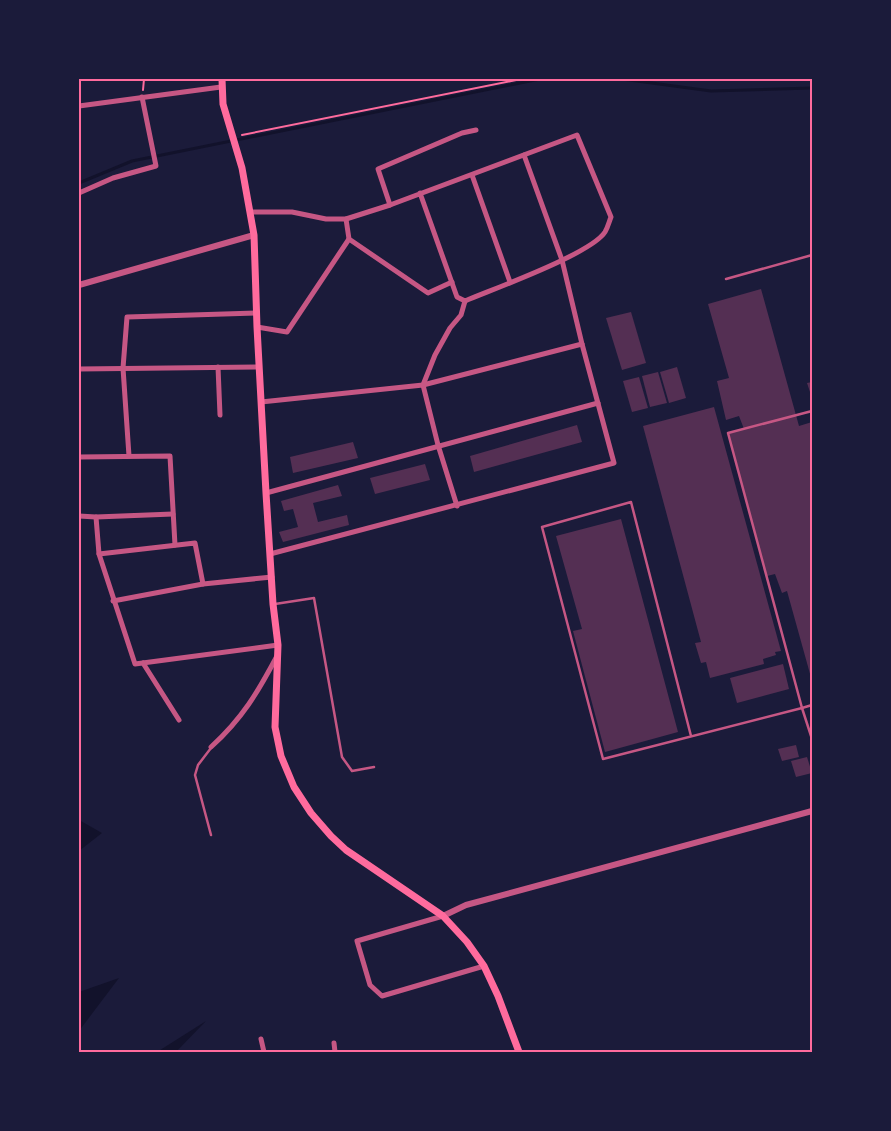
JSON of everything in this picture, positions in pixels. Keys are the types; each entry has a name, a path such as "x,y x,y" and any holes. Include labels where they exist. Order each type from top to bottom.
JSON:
{"main road":[{"path":"221,83 223,104 242,168 254,236 266,493 273,604 278,645 275,728 281,756 298,793 311,813 346,850 443,916 467,942 484,966 498,996 519,1052"}],"street":[{"path":"79,106 221,83"},
{"path":"79,193 132,171 156,166 142,97"},
{"path":"390,205 378,169 476,130"},
{"path":"251,212 292,212 326,219 346,219 390,205 420,193 472,175 576,135 611,217 605,232 590,246 562,260 465,300 457,297 420,193"},
{"path":"270,554 614,463 562,260 524,155"},
{"path":"472,175 510,282"},
{"path":"257,327 287,332 349,239 346,219"},
{"path":"79,285 254,236"},
{"path":"349,239 428,293 452,282"},
{"path":"457,506 422,385 435,355 461,315 465,300"},
{"path":"128,456 123,368 126,317 257,313"},
{"path":"261,402 422,385 582,344"},
{"path":"218,367 220,415"},
{"path":"79,369 259,367"},
{"path":"266,493 598,403"},
{"path":"79,457 170,456 175,545"},
{"path":"79,516 173,514"},
{"path":"96,517 99,554 134,664 278,645"},
{"path":"99,554 195,543 203,584"},
{"path":"113,601 203,584 272,577"},
{"path":"211,747 229,731 254,698 278,653"},
{"path":"144,663 178,720"},
{"path":"484,966 382,996 370,985 357,941 443,916 472,904 812,811"},
{"path":"261,1039 264,1052"},
{"path":"334,1043 335,1052"}],"lane":[{"path":"726,279 812,255"},
{"path":"812,410 728,433 812,739"},
{"path":"691,736 631,502 542,527 603,759 812,705"},
{"path":"273,604 314,598 342,757 352,771 374,767"},
{"path":"211,747 198,765 195,775 211,835"}],"path":[{"path":"142,97 144,79"},
{"path":"232,137 521,79"}],"shaded area":[{"path":"79,820 102,833 79,851"},
{"path":"119,978 79,1031 79,992"},
{"path":"206,1021 176,1052 157,1052"}],"building":[{"path":"761,289 799,426 812,422 812,681 787,591 782,593 775,574 767,576 728,433 744,429 739,416 726,420 717,381 729,378 708,304"},
{"path":"631,312 646,363 622,370 606,318"},
{"path":"677,367 686,398 669,403 660,372"},
{"path":"658,372 667,403 650,407 642,376"},
{"path":"639,377 648,408 632,412 623,381"},
{"path":"812,382 812,398 807,383"},
{"path":"714,407 781,651 775,652 776,655 763,659 764,664 710,678 706,662 701,663 695,643 701,642 643,426"},
{"path":"577,425 582,442 474,472 470,456"},
{"path":"353,442 358,458 293,473 290,457"},
{"path":"425,464 430,480 375,494 370,478"},
{"path":"338,485 342,496 313,503 318,522 347,515 349,525 283,542 279,532 298,527 293,509 284,511 281,501"},
{"path":"621,519 678,732 605,752 573,631 582,629 556,536"},
{"path":"783,664 789,689 737,703 730,678"},
{"path":"796,745 799,757 782,761 778,749"},
{"path":"807,757 812,773 796,777 791,761"}],"waterway":[{"path":"79,183 132,161 540,79"},
{"path":"622,79 711,91 812,88"}]}
